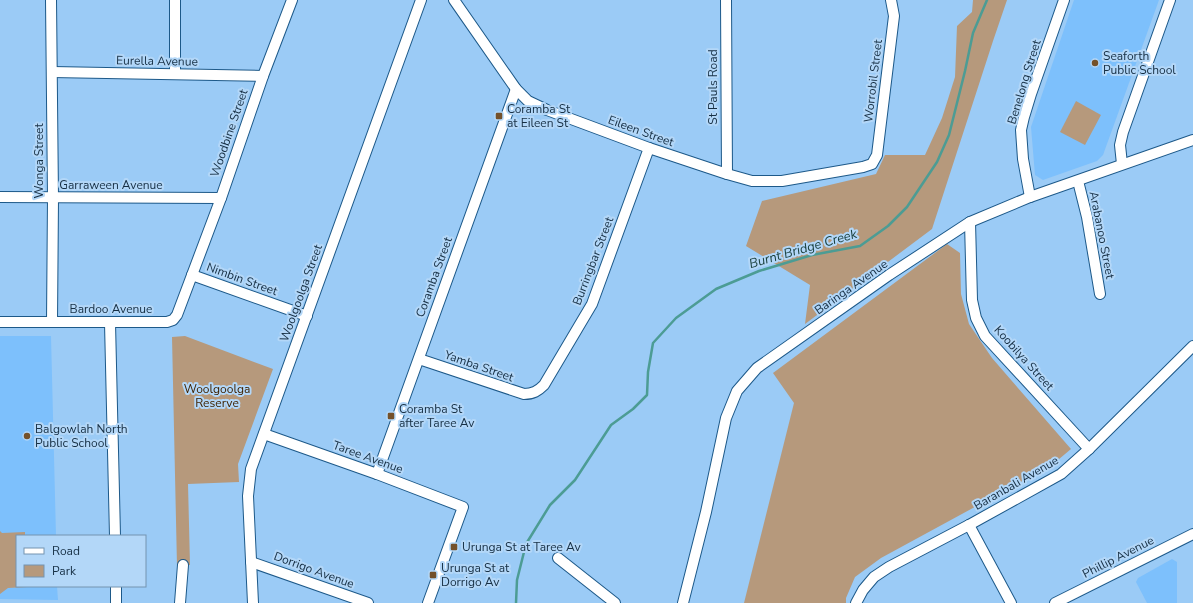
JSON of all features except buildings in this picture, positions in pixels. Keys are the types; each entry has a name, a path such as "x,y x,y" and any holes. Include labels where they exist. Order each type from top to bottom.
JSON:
{"street":[{"name":"Wonga Street","path":"51,0 53,198 52,322"},
{"path":"175,0 175,74"},
{"name":"Woodbine Street","path":"192,275 221,198 263,76 292,0"},
{"name":"Woolgoolga Street","path":"253,603 248,496 251,470 421,0"},
{"name":"Eileen Street","path":"454,0 516,89 524,98 535,105 649,148 752,181 782,181 863,167 872,164"},
{"name":"St Pauls Road","path":"726,0 727,174"},
{"name":"Worrobil Street","path":"872,164 877,155 892,37 894,16 891,0"},
{"name":"Benelong Street","path":"1030,196 1021,145 1021,130 1024,117 1064,0"},
{"path":"1122,164 1120,145 1123,132 1170,0"},
{"name":"Eurella Avenue","path":"52,72 263,76"},
{"name":"Coramba Street","path":"376,474 516,89"},
{"name":"Baringa Avenue","path":"683,603 706,512 726,418 737,391 757,368 889,275 970,222 1030,196 1078,181 1122,164 1193,140"},
{"name":"Burringbar Street","path":"532,394 544,385 592,304 649,148"},
{"name":"Arabanoo Street","path":"1078,181 1087,217 1100,294"},
{"name":"Garraween Avenue","path":"0,197 221,198"},
{"name":"Koobilya Street","path":"970,222 972,300 976,318 985,336 1089,449"},
{"name":"Nimbin Street","path":"192,275 307,316"},
{"name":"Bardoo Avenue","path":"0,322 167,322 173,320 177,315 192,275"},
{"path":"110,323 114,535"},
{"name":"Baranbali Avenue","path":"856,603 863,590 874,578 889,567 1061,474 1089,449 1193,346"},
{"name":"Yamba Street","path":"418,358 524,394 532,394"},
{"name":"Taree Avenue","path":"264,434 463,507 428,603"},
{"path":"969,525 1011,603"},
{"name":"Phillip Avenue","path":"1055,603 1193,534"},
{"path":"558,558 615,603"},
{"name":"Dorrigo Avenue","path":"251,562 368,603"},
{"path":"180,603 183,565"},
{"path":"116,587 116,603"}],"shaded area":[{"name":"Seaforth Public School","path":"1074,0 1159,0 1103,155 1097,161 1043,180 1035,175 1031,127"},
{"name":"Balgowlah North Public School","path":"0,336 51,336 56,535 16,535 16,587 57,587 58,600 0,599"},
{"path":"1172,559 1177,562 1177,603 1147,603 1136,582 1138,578"}],"green space":[{"path":"973,0 1007,0 932,229 805,324 810,285 746,246 762,201 876,174 885,155 925,155 942,118 955,77 957,26 972,12"},
{"path":"1076,101 1101,115 1085,145 1060,132"},
{"path":"947,244 960,253 961,294 969,324 992,358 1071,449 1052,465 881,558 855,577 846,598 846,603 744,603 794,403 773,373"},
{"name":"Woolgoolga Reserve","path":"185,336 273,369 238,464 239,482 188,484 190,565 177,566 172,337"},
{"path":"0,531 2,533 25,532 25,535 16,535 16,587 27,587 8,588 0,594"}],"waterway":[{"name":"Burnt Bridge Creek","path":"516,603 517,580 526,544 550,505 575,480 611,425 633,409 647,395 648,372 653,343 676,318 716,289 759,271 812,255 860,246 888,226 907,207 937,162 949,135 973,33 987,0"}],"place":[{"name":"Seaforth Public School","path":"1095,63"},
{"name":"Coramba St at Eileen St","path":"499,116"},
{"name":"Coramba St after Taree Av","path":"391,416"},
{"name":"Balgowlah North Public School","path":"27,436"},
{"name":"Urunga St at Taree Av","path":"454,547"},
{"name":"Urunga St at Dorrigo Av","path":"433,575"}]}
